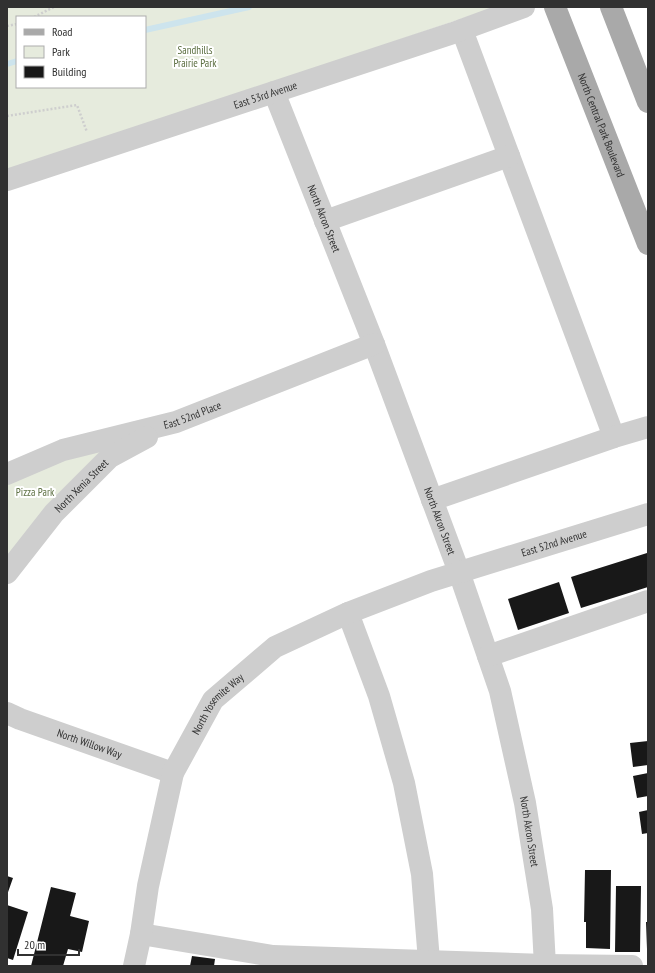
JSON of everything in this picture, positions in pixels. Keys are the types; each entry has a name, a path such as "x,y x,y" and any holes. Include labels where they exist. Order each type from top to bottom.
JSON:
{"main road":[{"name":"North Central Park Boulevard","path":"556,7 648,244"},
{"path":"611,7 648,102"}],"street":[{"name":"East 53rd Avenue","path":"7,180 462,30 524,7"},
{"path":"462,30 614,437"},
{"name":"North Akron Street","path":"274,92 374,344 459,572 500,691 525,803 542,909 545,966"},
{"path":"325,221 509,156"},
{"name":"East 52nd Place","path":"7,474 63,450 176,422 374,344"},
{"name":"North Xenia Street","path":"7,573 54,513 110,457 176,422"},
{"path":"432,500 614,437 648,427"},
{"name":"East 52nd Avenue","path":"459,572 648,514"},
{"name":"North Yosemite Way","path":"134,966 141,934 148,886 172,773 213,700 275,647 348,613 431,581 459,572"},
{"path":"488,656 648,601"},
{"path":"348,613 379,696 404,783 422,874 429,961"},
{"name":"North Willow Way","path":"7,713 172,773"},
{"path":"141,934 273,956 545,966 632,966"}],"path":[{"path":"36,16 54,7"},
{"path":"7,116 77,105 88,135"}],"green space":[{"name":"Sandhills Prairie Park","path":"7,7 496,7 7,172"},
{"name":"Pizza Park","path":"176,422 110,457 7,573 7,474"}],"building":[{"path":"647,553 648,587 581,608 571,577"},
{"path":"559,582 569,613 518,630 508,599"},
{"path":"648,741 648,765 633,767 630,743"},
{"path":"648,773 648,796 637,798 633,776"},
{"path":"648,810 648,833 642,834 639,812"},
{"path":"585,870 611,870 610,949 586,948 586,922 584,922"},
{"path":"7,876 13,878 7,895"},
{"path":"616,886 641,886 640,952 615,952"},
{"path":"51,887 76,893 70,916 89,921 82,952 68,949 63,966 31,966"},
{"path":"7,905 28,912 13,960 7,958"},
{"path":"646,922 648,922 648,949 647,949"},
{"path":"192,956 215,959 214,966 190,966"}],"waterway":[{"path":"146,30 249,7"},
{"path":"7,64 16,61"}]}
